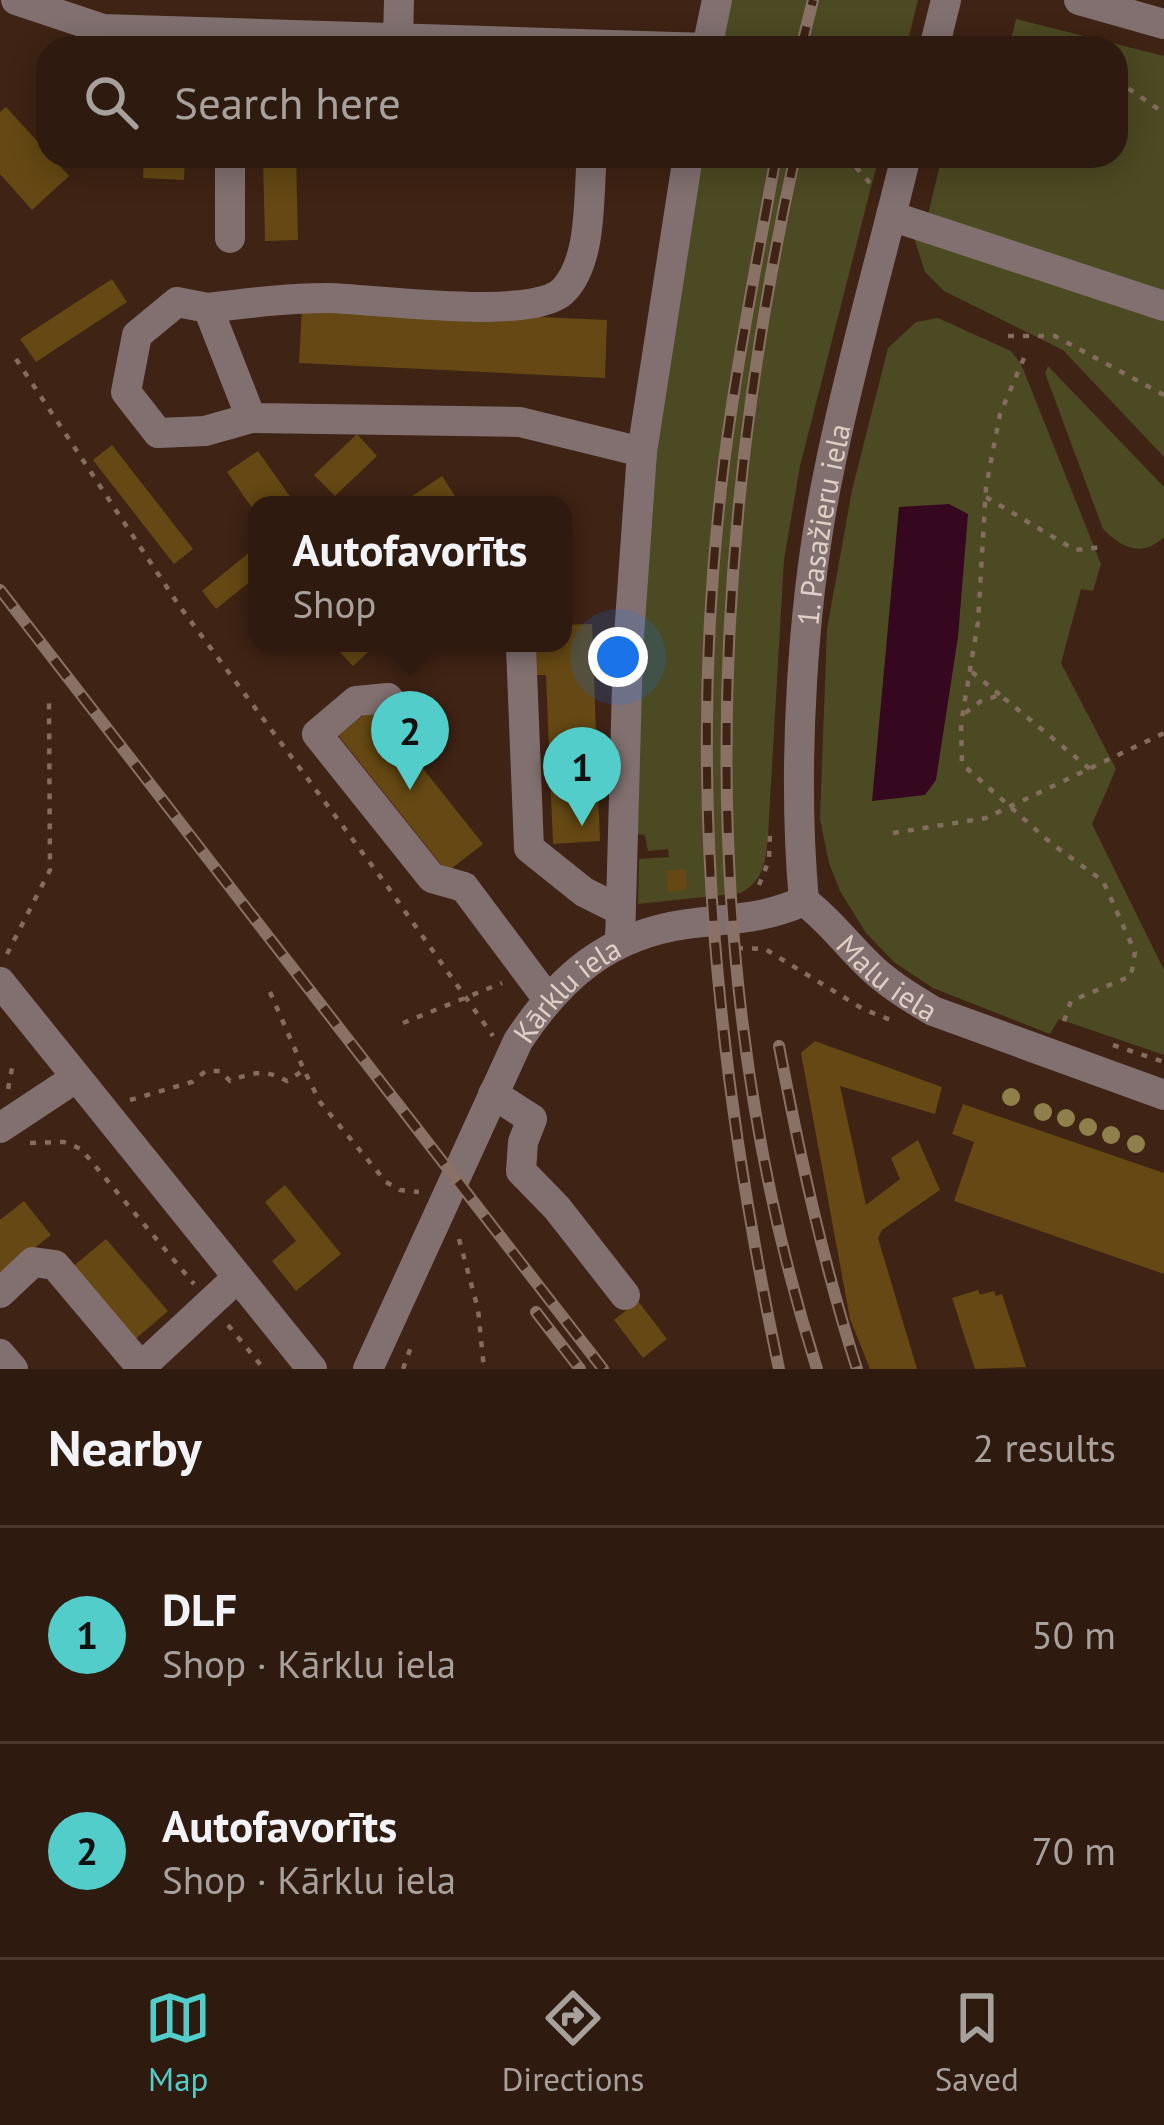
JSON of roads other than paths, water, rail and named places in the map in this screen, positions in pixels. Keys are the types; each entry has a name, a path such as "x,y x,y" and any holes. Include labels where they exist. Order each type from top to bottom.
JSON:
{"street":[{"path":"16,0 104,28 188,36"},
{"path":"398,36 399,0"},
{"path":"709,36 717,0"},
{"path":"937,36 946,0"},
{"path":"1079,0 1164,24"},
{"path":"230,168 230,238"},
{"path":"591,168 581,254 570,283 548,302 478,307 326,298 208,308 177,302 137,335 125,392 158,433 205,431 251,418 520,422 642,452"},
{"name":"Kārklu iela","path":"368,1369 518,1041 547,998 588,962 620,942 628,650 642,452 686,168"},
{"name":"1. Pasažieru iela","path":"804,902 800,857 803,687 812,578 829,466 884,203 901,168"},
{"path":"884,203 1164,306"},
{"path":"208,308 251,418"},
{"path":"521,652 529,848 584,892 620,910"},
{"path":"419,737 388,698 356,701 317,734 432,878 464,887 547,998"},
{"path":"620,942 685,925 768,917 804,902"},
{"name":"Malu iela","path":"804,902 827,918 872,968 933,1011 1164,1095"},
{"path":"4,968 74,1079 312,1369"},
{"path":"0,1128 74,1079"},
{"path":"494,1094 532,1119 523,1142 521,1171 557,1208 625,1295"},
{"path":"0,1293 33,1262 55,1265 141,1368 237,1278"},
{"path":"0,1354 13,1369"}],"railway":[{"path":"804,36 813,0"},
{"path":"774,168 724,463 710,616 707,724 709,833 725,1048 779,1369"},
{"path":"793,168 744,458 731,612 726,765 732,918 749,1070 777,1221 817,1369"},
{"path":"0,590 603,1369"},
{"path":"779,1046 813,1209 857,1369"},
{"path":"536,1312 580,1369"}],"place":[{"name":"Autofavorīts","path":"410,790"},
{"name":"DLF","path":"582,826"}]}
